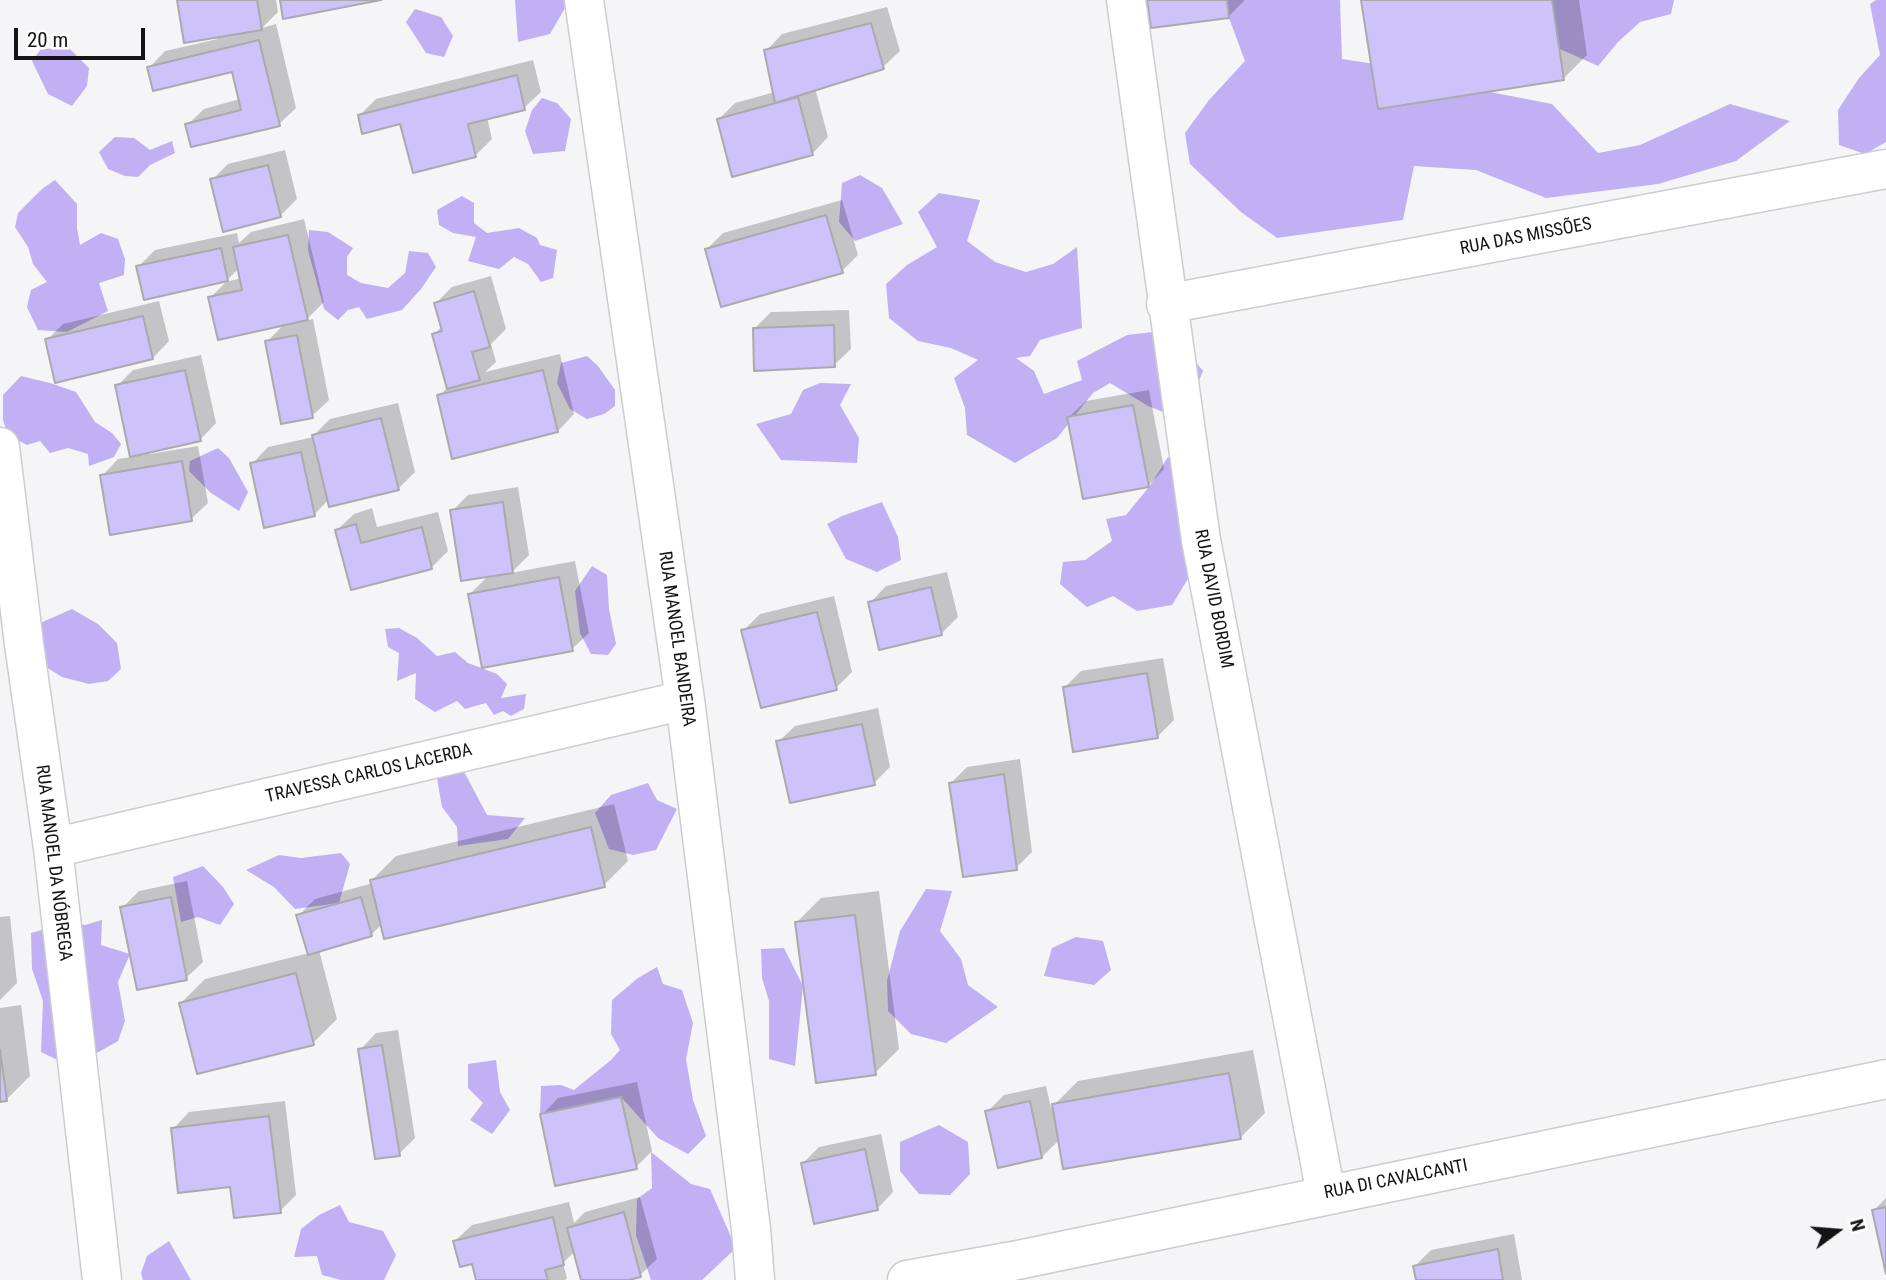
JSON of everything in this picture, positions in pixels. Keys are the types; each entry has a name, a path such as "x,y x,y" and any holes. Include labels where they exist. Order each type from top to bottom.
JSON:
{"street":[{"name":"RUA MANOEL BANDEIRA","path":"584,0 685,699 755,1280"},
{"name":"RUA DAVID BORDIM","path":"1126,0 1201,540 1326,1194"},
{"name":"RUA DAS MISSÕES","path":"1167,303 1886,169"},
{"name":"RUA MANOEL DA NÓBREGA","path":"0,447 12,645 53,848 102,1280"},
{"name":"TRAVESSA CARLOS LACERDA","path":"53,848 685,699"},
{"name":"RUA DI CAVALCANTI","path":"907,1280 1013,1261 1886,1079"}],"shaded area":[{"path":"515,0 569,1 550,34 518,42"},
{"path":"1227,0 1340,0 1342,59 1434,73 1490,92 1552,104 1598,153 1640,145 1730,104 1790,121 1736,161 1658,184 1546,198 1476,170 1414,166 1403,220 1277,238 1241,212 1190,164 1185,133 1209,100 1245,61 1229,18"},
{"path":"1543,0 1674,0 1671,14 1640,22 1618,42 1598,66 1560,49 1538,20"},
{"path":"1876,0 1886,0 1886,142 1865,154 1839,145 1838,110 1859,78 1880,55 1870,4"},
{"path":"415,9 441,17 453,36 444,57 426,53 406,22"},
{"path":"69,48 89,68 87,86 72,106 48,94 32,61 41,49"},
{"path":"542,98 557,103 571,119 565,151 533,154 525,131 532,110"},
{"path":"115,137 134,138 150,150 172,141 175,153 150,165 138,177 125,176 108,169 99,152"},
{"path":"860,175 882,188 903,224 855,241 839,222 842,183"},
{"path":"55,180 77,204 80,245 101,233 118,239 125,259 124,275 99,283 108,311 67,332 38,330 27,307 31,290 47,282 33,264 28,247 15,227 18,213"},
{"path":"939,193 980,200 967,241 995,262 1026,272 1053,264 1077,247 1082,328 1040,340 1030,356 1016,358 1034,371 1044,394 1082,380 1077,361 1127,335 1170,330 1203,371 1183,420 1148,406 1110,383 1093,393 1057,438 1015,463 967,435 965,408 954,378 978,360 951,348 918,341 889,318 886,284 907,265 937,247 918,212"},
{"path":"462,196 474,203 474,223 487,233 519,228 537,238 540,245 557,250 553,278 541,282 528,264 514,257 499,269 468,261 476,237 453,233 439,225 437,210"},
{"path":"309,230 328,232 353,248 347,257 347,275 361,283 388,288 405,273 409,251 428,253 436,267 402,310 367,319 359,307 348,310 338,320 324,309 308,250"},
{"path":"587,356 598,366 615,390 615,406 604,414 587,419 570,409 557,383 561,363"},
{"path":"21,376 76,392 95,422 112,433 121,444 114,457 89,466 88,454 68,448 50,453 40,441 27,445 8,435 3,420 3,395"},
{"path":"820,383 851,384 840,405 859,438 857,463 781,460 756,424 791,414 803,390"},
{"path":"218,448 229,458 248,492 239,511 211,493 189,471 190,461"},
{"path":"1168,457 1191,470 1189,577 1172,605 1137,611 1113,596 1087,607 1060,584 1063,562 1085,560 1112,541 1106,519 1126,515 1149,487"},
{"path":"882,502 898,537 901,560 877,572 846,559 827,524"},
{"path":"592,566 607,575 609,609 616,644 608,655 591,654 580,633 575,591"},
{"path":"72,609 98,624 117,643 121,669 108,681 89,684 62,677 41,664 38,624"},
{"path":"399,628 417,638 437,656 455,652 468,663 497,674 507,684 501,698 526,694 524,709 511,716 503,711 494,715 486,703 465,709 457,701 435,712 415,699 416,673 397,681 399,653 388,647 385,629"},
{"path":"460,764 487,815 525,818 508,839 458,846 457,827 442,807 437,778"},
{"path":"648,783 657,800 677,809 656,850 633,855 609,849 595,813 611,795"},
{"path":"341,853 350,864 339,903 295,909 274,887 246,870 279,855 301,858"},
{"path":"203,866 223,887 234,904 220,925 198,917 181,922 173,877"},
{"path":"926,889 952,891 940,931 961,959 968,985 998,1007 946,1043 911,1034 888,1011 887,981 900,931"},
{"path":"102,920 101,945 130,954 118,982 125,1021 118,1041 72,1067 41,1052 43,1001 32,969 31,933 71,922 85,925"},
{"path":"1076,937 1103,941 1111,970 1094,985 1044,976 1052,948"},
{"path":"784,948 803,986 795,1066 769,1059 769,1001 762,978 761,949"},
{"path":"657,967 663,984 682,990 693,1023 686,1059 693,1100 706,1136 688,1154 658,1138 621,1097 540,1114 541,1086 561,1085 574,1090 620,1050 611,1034 612,1000 638,978"},
{"path":"496,1060 500,1092 510,1110 492,1134 470,1120 483,1103 468,1088 468,1064"},
{"path":"939,1125 968,1142 970,1174 950,1195 919,1194 900,1171 900,1142"},
{"path":"651,1152 691,1184 710,1189 736,1248 702,1280 651,1280 636,1235 637,1199 652,1188"},
{"path":"340,1205 349,1222 383,1231 396,1255 384,1280 341,1280 322,1275 317,1256 294,1257 301,1229 319,1215"},
{"path":"169,1241 191,1280 143,1280 141,1273 147,1256"}],"building":[{"path":"177,0 257,0 262,30 184,43"},
{"path":"280,0 381,0 283,19"},
{"path":"1147,0 1227,0 1229,18 1151,28"},
{"path":"1361,0 1552,0 1564,80 1378,109"},
{"path":"871,23 884,69 775,103 764,50"},
{"path":"259,40 280,126 191,147 185,124 241,110 232,72 153,91 147,67"},
{"path":"517,75 525,110 468,124 476,157 413,173 400,124 362,134 358,115"},
{"path":"798,97 813,155 732,177 717,119"},
{"path":"268,165 281,217 223,232 210,179"},
{"path":"826,215 843,273 721,307 705,249"},
{"path":"288,235 308,320 218,340 208,297 242,290 233,247"},
{"path":"221,248 228,281 144,300 136,266"},
{"path":"474,291 490,347 472,352 480,380 447,389 432,334 442,331 434,303"},
{"path":"143,316 153,359 55,383 45,339"},
{"path":"834,325 835,367 754,371 753,328"},
{"path":"297,335 313,418 281,424 265,341"},
{"path":"185,370 201,441 130,457 115,385"},
{"path":"543,370 558,432 452,459 437,395"},
{"path":"1133,405 1149,487 1083,499 1067,417"},
{"path":"381,418 399,490 329,507 312,435"},
{"path":"301,452 315,516 264,528 250,463"},
{"path":"182,461 192,521 110,535 100,475"},
{"path":"503,502 513,573 461,581 450,510"},
{"path":"356,524 361,543 422,527 432,569 351,590 335,530"},
{"path":"559,577 573,651 482,668 468,594"},
{"path":"931,587 942,635 879,650 868,602"},
{"path":"817,612 837,690 761,708 741,630"},
{"path":"1147,673 1158,738 1073,752 1063,687"},
{"path":"862,724 875,785 790,803 776,741"},
{"path":"1004,774 1017,870 963,877 949,783"},
{"path":"591,827 605,887 384,939 370,880"},
{"path":"171,897 187,980 137,990 120,907"},
{"path":"361,897 372,936 308,955 296,915"},
{"path":"855,915 876,1075 816,1083 795,922"},
{"path":"296,973 314,1045 197,1074 179,1003"},
{"path":"382,1045 400,1156 375,1159 358,1049"},
{"path":"0,1050 7,1101 0,1102"},
{"path":"1229,1073 1241,1139 1063,1169 1052,1104"},
{"path":"621,1097 637,1169 555,1186 540,1114"},
{"path":"1030,1101 1042,1158 998,1168 985,1111"},
{"path":"269,1116 281,1213 234,1218 230,1187 178,1193 171,1128"},
{"path":"865,1149 878,1210 814,1224 801,1163"},
{"path":"1886,1207 1886,1274 1872,1210"},
{"path":"624,1212 641,1277 629,1280 581,1280 567,1228"},
{"path":"553,1217 564,1265 545,1270 548,1280 476,1280 472,1264 460,1267 453,1241"},
{"path":"1498,1249 1503,1280 1416,1280 1413,1266"}]}
